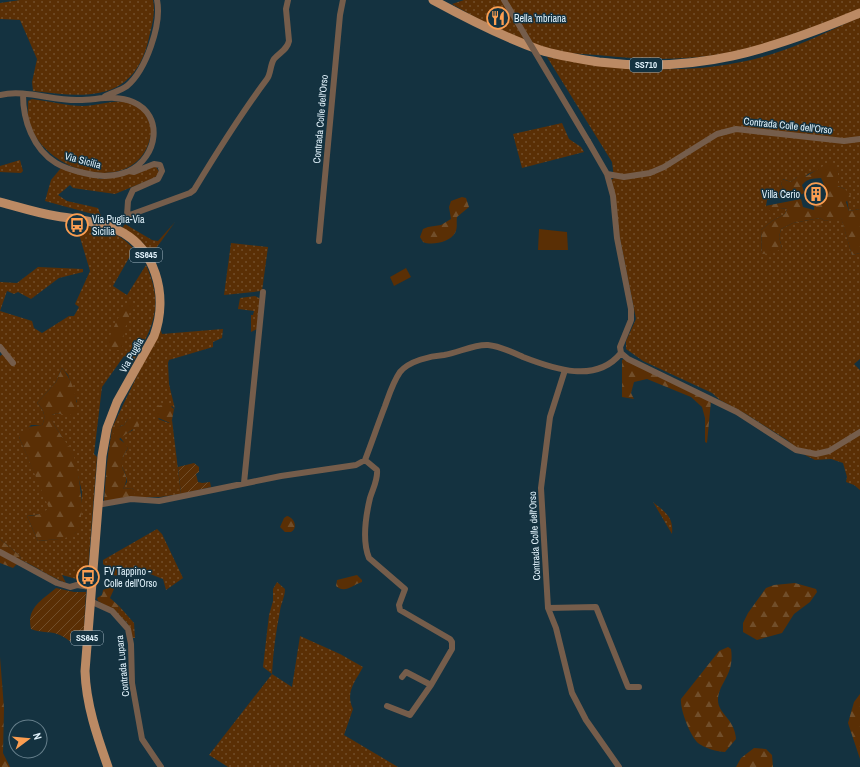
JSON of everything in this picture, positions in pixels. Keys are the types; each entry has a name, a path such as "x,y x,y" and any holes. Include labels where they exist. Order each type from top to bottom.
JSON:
{"main road":[{"name":"SS710","path":"434,1 504,36 541,50 591,60 647,66 706,61 756,52 814,32 860,13"},
{"name":"Via Puglia","path":"0,198 56,212 73,218"},
{"name":"Via Puglia","path":"0,202 114,228 137,244 146,256 156,276 161,303 160,316 154,336 117,402 107,428 102,456 97,505"},
{"name":"SS645","path":"97,505 90,587 86,685 97,736 108,767"}],"street":[{"path":"104,97 126,86 146,60 159,9 157,0"},
{"path":"114,228 127,216 190,193 194,190 223,142 268,78 274,60 288,46 289,40 286,9 288,0"},
{"name":"Contrada Colle dell'Orso","path":"319,241 336,56 343,0"},
{"path":"504,0 607,174 612,196 617,238 631,309 631,320 620,347 621,353 628,358 735,411 796,450 816,454 829,451 860,432"},
{"name":"Via Sicilia","path":"0,95 23,94 77,100 104,97 130,101 146,109 152,120 154,136 150,151 139,164 129,170 102,176 74,170 56,164 44,151 28,127 23,94"},
{"name":"Contrada Colle dell'Orso","path":"607,174 624,177 650,173 664,167 717,134 736,129 844,141 860,139"},
{"path":"127,216 128,201 133,190 158,179 162,171 160,165 154,164 134,172 129,170"},
{"path":"244,483 263,292"},
{"path":"97,505 130,499 159,501 244,483 308,472 350,467 365,460 389,394 400,372 411,364 433,356 456,353 488,345 504,349 541,364 566,370 593,371 615,360 621,353"},
{"path":"0,347 13,363"},
{"name":"Contrada Colle dell'Orso","path":"566,370 550,417 541,488 548,608 556,628 572,693 586,720 619,767"},
{"path":"365,460 377,470 378,477 370,498 367,516 366,538 369,558 405,589 399,605 400,610 450,639 452,642 452,648 431,685 410,715 387,706"},
{"path":"0,552 57,583 70,587 77,585 90,587"},
{"name":"Contrada Lupara","path":"90,601 112,611 128,629 131,644 132,683 142,739 161,767"},
{"path":"548,608 596,607 628,687 638,687"},
{"path":"402,677 406,672 431,685"}],"green space":[{"path":"20,0 153,0 153,21 141,62 130,77 118,86 103,92 70,95 33,91 32,82 37,59 20,20 0,19 0,3"},
{"path":"464,0 860,0 860,10 761,45 727,53 711,56 646,59 567,53 552,50 522,40 452,4"},
{"path":"860,17 860,209 849,211 845,189 838,186 838,172 827,166 808,174 805,177 797,177 791,182 783,179 781,183 784,191 780,194 765,198 767,200 766,206 787,209 785,214 772,221 761,230 762,254 782,248 779,237 781,229 793,223 820,218 825,221 841,217 852,255 860,253 860,359 854,364 860,370 860,490 854,485 846,482 847,477 843,463 831,459 815,460 805,455 787,440 746,414 720,400 712,393 643,361 626,349 626,341 636,319 619,234 611,180 614,178 612,162 547,57 607,66 636,68 696,68 726,65 755,59 784,50 813,39"},
{"path":"32,99 77,106 90,106 110,102 131,103 137,106 146,115 151,134 143,154 130,166 113,172 93,172 73,167 55,157 40,143 28,119 28,101"},
{"path":"562,123 569,139 581,147 584,152 522,168 513,134"},
{"path":"20,160 23,171 21,173 0,172 0,166"},
{"path":"832,164 838,172 838,186 845,189 851,196 846,202 849,211 860,209 860,253 852,255 841,218 825,221 820,218 793,223 781,229 779,237 782,248 774,253 762,254 761,230 772,221 785,214 787,209 780,208 771,212 765,206 801,199 803,207 814,210 814,206 819,204 825,198 826,191 821,178 806,181 802,185 804,192 803,194 767,200 765,194 773,195 782,193 784,191 781,183 782,179 791,182 797,177 805,177 823,166"},
{"path":"152,167 156,167 160,173 154,178 115,194 73,188 70,185 58,195 67,201 98,208 102,219 96,215 45,201 51,180 61,168 101,179 127,174 136,174"},
{"path":"462,197 466,198 469,207 457,217 456,229 453,236 445,241 431,244 423,242 420,237 423,229 441,225 451,219 449,207 451,201"},
{"path":"175,222 152,254 142,242 122,228 125,224 152,240 158,241"},
{"path":"76,224 115,234 134,249 113,286 127,295 146,265 155,292 154,315 151,326 133,362 124,356 102,387 94,454 97,457 87,582 62,575 66,583 54,578 21,560 20,556 0,539 0,356 4,353 0,348 0,311 32,321 34,328 42,333 69,316 74,316 79,307 75,304 90,271","holes":["62,368 68,375 77,402 61,414 57,413 52,415 52,421 73,455 82,492 78,528 75,533 59,539 38,541 27,516 42,514 50,508 19,437 31,425 42,425 44,413 37,403 56,382"]},
{"path":"539,229 567,232 568,250 538,250"},
{"path":"231,243 268,247 262,291 224,295"},
{"path":"38,267 83,269 83,272 59,278 31,299 18,292 14,294 7,291 0,311 0,282 17,283"},
{"path":"406,268 411,277 394,286 390,277"},
{"path":"255,296 261,299 257,329 251,332 251,315 253,315 254,311 238,309 240,298"},
{"path":"129,302 134,307 129,311 129,321 124,329 123,345 121,350 111,350 107,345 113,329 125,304"},
{"path":"160,328 162,334 223,329 222,338 213,342 213,347 169,360 168,363 169,384 175,409 172,406 158,419 169,423 172,420 181,494 160,497 134,497 134,490 132,488 123,489 127,482 121,463 128,448 120,437 133,430 128,419 124,425 120,426 108,456 112,428"},
{"path":"624,359 711,401 707,443 705,442 705,418 702,407 691,397 647,379 634,382 631,393 634,399 622,397 622,360"},
{"path":"62,368 73,387 77,409 69,416 57,413 52,415 52,420 71,450 78,471 81,496 81,520 78,529 70,536 61,539 38,541 27,516 39,514 49,508 19,437 26,428 42,425 44,413 37,403 56,382"},
{"path":"168,404 174,409 170,423 154,416 157,406"},
{"path":"133,418 138,420 139,425 119,439 126,444 128,448 122,462 122,467 126,478 126,483 123,489 132,488 135,495 134,497 104,502 107,464 113,435 116,428 124,425 128,419"},
{"path":"194,463 199,467 199,472 196,474 198,482 210,482 211,487 181,494 178,467"},
{"path":"653,502 668,515 672,523 672,534"},
{"path":"287,516 290,517 295,523 295,526 291,532 285,532 280,527 284,518"},
{"path":"157,529 162,534 183,578 166,590 163,579 145,572 143,576 127,572 123,576 111,575 107,567 103,564 103,560"},
{"path":"0,539 20,556 21,560 13,568 0,563"},
{"path":"357,575 362,582 346,589 336,586 337,580"},
{"path":"277,582 285,589 276,634 272,674 263,667 269,615 273,601 273,589"},
{"path":"795,583 816,589 817,592 810,602 794,614 782,633 757,640 743,632 743,623 748,613 766,588 774,585"},
{"path":"110,587 114,589 110,598 119,606 117,613 98,601 97,598 102,595 103,590"},
{"path":"56,588 74,592 86,592 83,645 75,644 57,634 31,629 31,615 36,605"},
{"path":"119,606 134,623 135,638 132,638 128,624 117,613"},
{"path":"300,636 340,654 363,667 352,687 350,697 353,709 344,735 398,767 228,767 209,755 272,674 292,687"},
{"path":"728,647 731,649 731,666 719,694 718,700 721,709 733,726 736,739 725,752 704,747 698,743 686,722 681,699 719,651"},
{"path":"0,657 4,708 3,753 10,767 0,767"},
{"path":"860,694 860,759 848,723 854,702"},
{"path":"754,748 766,749 772,755 773,767 736,767 741,758"}],"place":[{"name":"Bella 'mbriana","path":"498,18"},
{"name":"Villa Cerio","path":"816,194"},
{"name":"Via Puglia-Via Sicilia","path":"77,225"},
{"name":"FV Tappino - Colle dell'Orso","path":"88,577"}]}
